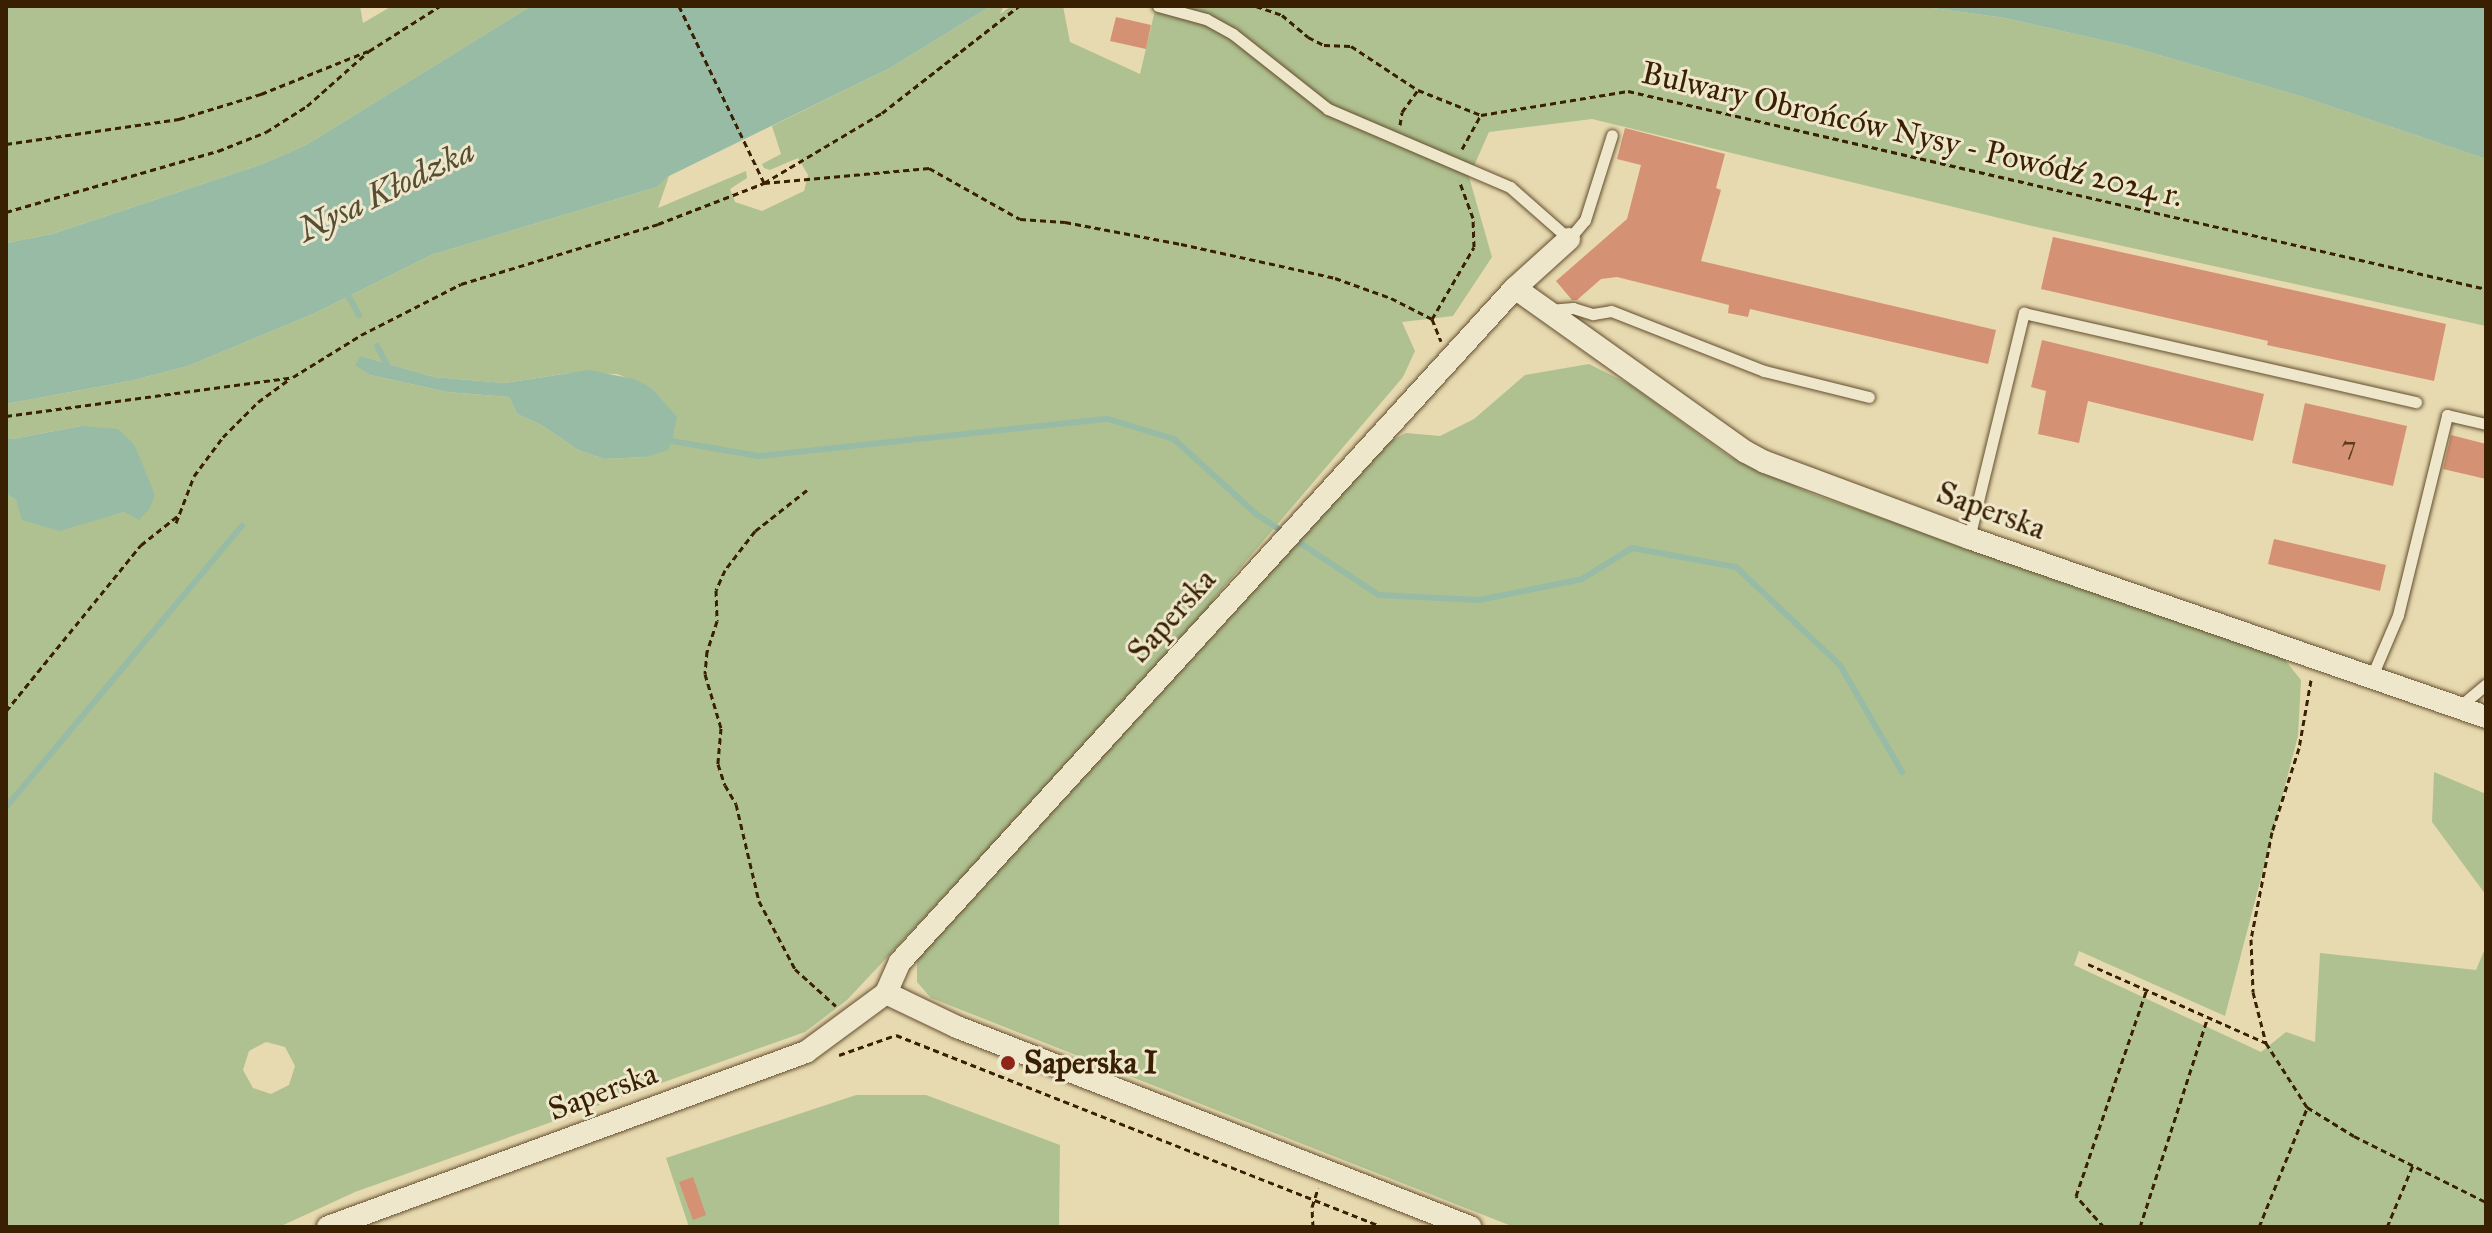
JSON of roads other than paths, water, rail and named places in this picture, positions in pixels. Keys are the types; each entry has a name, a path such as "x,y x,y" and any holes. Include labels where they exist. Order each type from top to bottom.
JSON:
{"street":[{"name":"Saperska","path":"328,1227 806,1052 886,993 900,962 1515,288 1569,239"},
{"name":"Saperska","path":"1515,288 1746,452 1969,538 2486,717"},
{"path":"886,993 957,1027 1470,1227"}],"lane":[{"path":"1158,6 1206,19 1233,34 1328,109 1510,187 1569,239 1585,220 1612,135"},
{"path":"1546,310 1573,308 1593,314 1611,311 1764,371 1869,397"},
{"path":"1969,538 2024,313 2416,402"},
{"path":"2372,676 2398,615 2447,415 2486,424"},
{"path":"2459,707 2486,684"}],"water":[{"name":"Nysa Kłodzka","path":"531,6 991,6 890,68 669,176 657,187 431,255 313,314 188,366 130,381 6,404 6,243 52,234 260,165 306,145"},
{"path":"1918,6 2486,6 2486,159 2300,96 2128,46 2005,18"},
{"path":"361,356 434,377 504,383 589,370 634,379 652,388 677,417 672,441 668,450 646,457 604,459 578,450 543,426 517,414 509,397 447,392 370,375 355,365"},
{"path":"81,426 118,429 134,444 155,495 150,508 139,520 124,512 59,531 22,520 16,500 6,494 6,437 12,439"}],"waterway":[{"path":"345,290 359,315"},
{"path":"377,346 390,370"},
{"path":"666,440 759,456 1108,419 1174,439 1256,514 1379,595 1479,600 1582,579 1632,548 1736,567 1840,665 1902,772"},
{"path":"6,807 242,526"}],"place":[{"name":"Saperska I","path":"1008,1063"}]}
